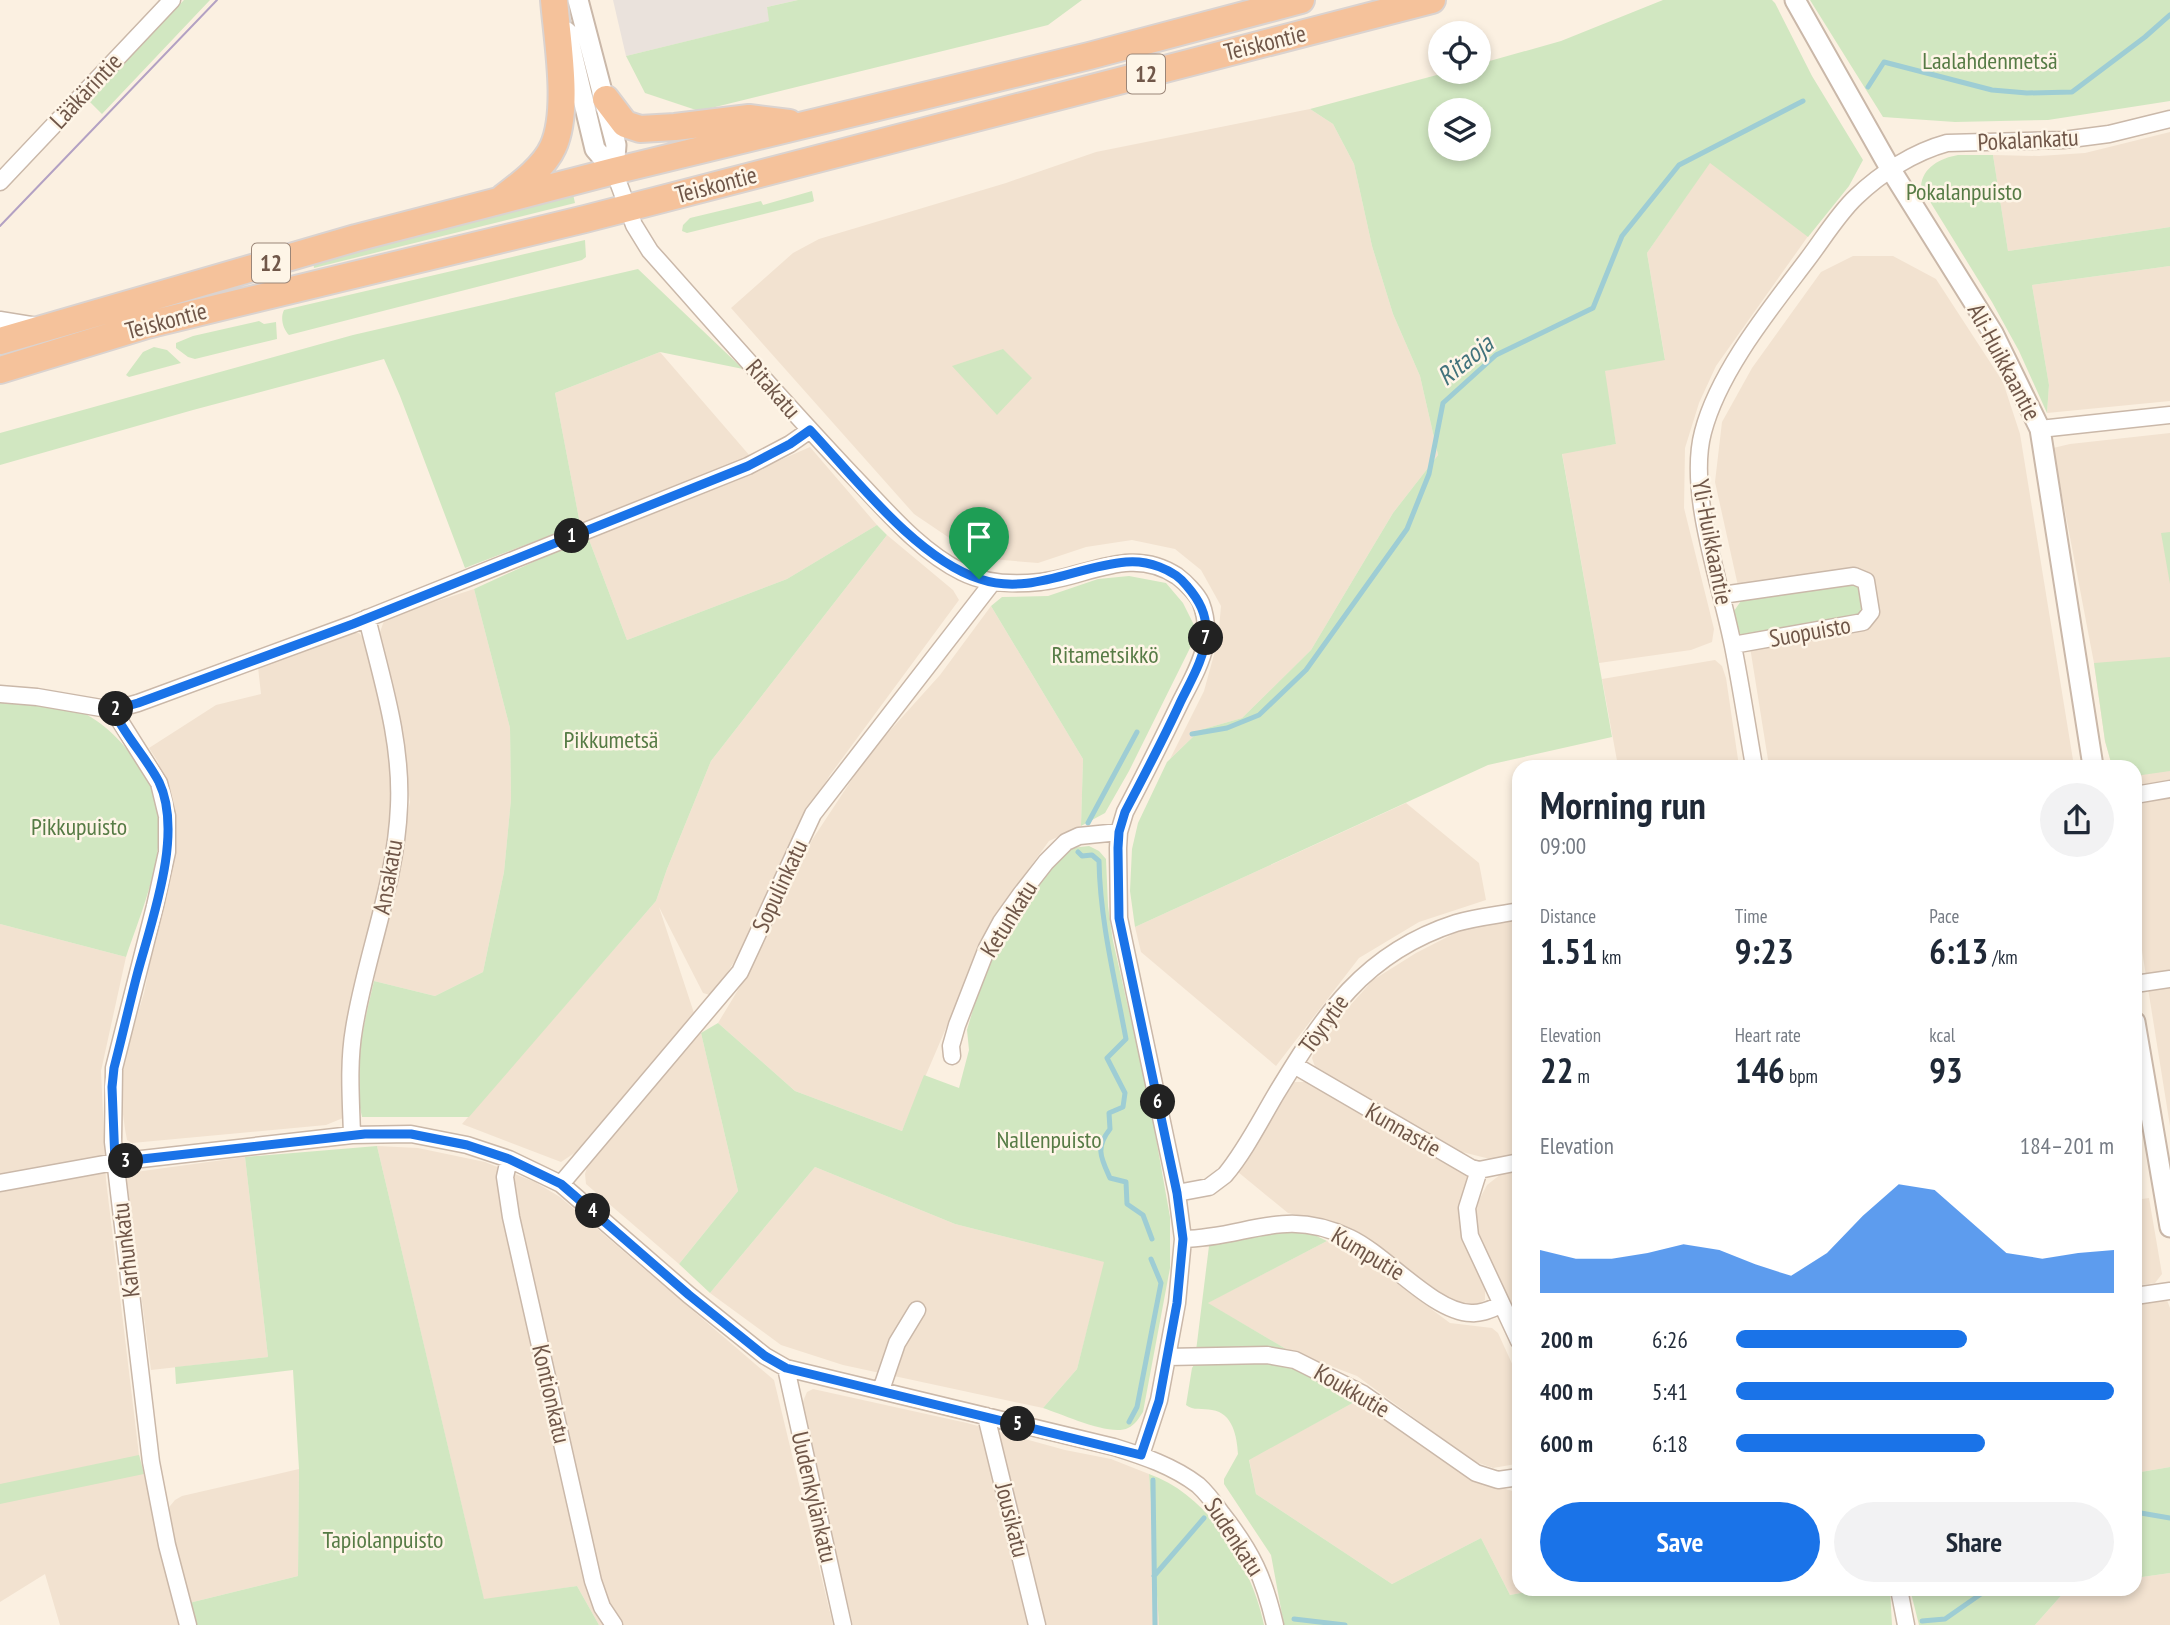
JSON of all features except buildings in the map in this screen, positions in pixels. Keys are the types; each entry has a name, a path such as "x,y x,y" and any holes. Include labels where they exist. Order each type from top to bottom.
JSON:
{"highway":[{"path":"497,202 537,168 553,147 561,97 556,0"},
{"name":"Teiskontie","path":"0,341 356,238 1088,56 1301,0"},
{"name":"Teiskontie","path":"0,370 147,325 447,254 1432,0"},
{"path":"606,99 625,124 640,129 749,118 804,125"}],"street":[{"name":"Lääkärintie","path":"0,183 172,0"},
{"path":"556,0 565,23 595,149 614,172"},
{"path":"578,0 616,145 614,172"},
{"name":"Ali-Huikkaantie","path":"1795,0 1891,170 1993,333 2040,429 2092,760"},
{"name":"Pokalankatu","path":"1891,170 1929,148 1947,144 2063,140 2109,134 2170,119"},
{"name":"Yli-Huikkaantie","path":"1753,760 1733,645 1700,497 1698,461 1703,431 1718,393 1776,300 1854,198 1891,170"},
{"name":"Ritakatu","path":"614,172 638,233 650,251 810,430 889,513 931,552 961,572 992,583 1041,582 1103,565 1129,561 1165,568 1183,580 1200,602 1206,623 1205,647 1125,812 1119,832 1117,892 1122,941 1177,1193 1183,1239 1177,1303 1159,1401 1141,1455"},
{"path":"0,320 46,327"},
{"path":"2040,429 2170,415"},
{"path":"0,694 37,697 113,710 151,699 367,618 748,466 810,430"},
{"name":"Suopuisto","path":"1722,595 1854,576 1866,581 1868,586 1871,612 1863,622 1733,645"},
{"name":"Sopulinkatu","path":"561,1184 740,972 813,814 992,583"},
{"name":"Ansakatu","path":"352,1135 351,1059 354,1029 390,874 399,807 392,717 367,618"},
{"name":"Karhunkatu","path":"113,710 159,783 168,831 167,852 155,906 114,1068 112,1101 115,1162 151,1462 167,1545 188,1625"},
{"path":"2142,794 2170,789"},
{"name":"Ketunkatu","path":"952,1056 951,1046 957,1025 987,948 1016,901 1046,862 1066,842 1079,836 1119,832"},
{"name":"Töyrytie","path":"1177,1193 1209,1187 1225,1175 1314,1031 1361,977 1404,947 1446,927 1467,920 1512,912"},
{"path":"2142,983 2170,979"},
{"path":"2142,1063 2170,1221"},
{"name":"Kunnastie","path":"1294,1065 1457,1161 1479,1170"},
{"name":"Sudenkatu","path":"0,1183 115,1162 352,1135 421,1136 467,1145 509,1159 561,1184 689,1295 765,1356 786,1368 1141,1455 1184,1476 1208,1496 1255,1562 1267,1590 1275,1625"},
{"name":"Kontionkatu","path":"509,1159 505,1177 511,1217 593,1581 602,1606 614,1625"},
{"path":"1512,1163 1479,1170 1468,1208 1468,1222 1475,1251 1512,1327"},
{"name":"Kumputie","path":"1183,1239 1202,1239 1277,1223 1299,1222 1353,1240 1451,1309 1474,1314 1501,1304"},
{"path":"2142,1295 2170,1291"},
{"path":"881,1390 897,1343 917,1310"},
{"name":"Koukkutie","path":"1167,1357 1267,1355 1295,1360 1363,1394 1476,1473 1498,1480 1512,1478"},
{"name":"Uudenkylänkatu","path":"786,1368 843,1625"},
{"name":"Jousikatu","path":"986,1416 1037,1625"},
{"path":"1900,1596 1906,1625"}],"shaded area":[{"path":"613,0 798,0 767,7 770,21 626,56"},
{"path":"1310,109 1333,124 1354,164 1372,246 1393,314 1420,376 1438,455 1393,513 1311,650 1242,718 1200,730 1170,759 1204,691 1218,640 1221,606 1201,570 1175,549 1132,540 1086,547 1038,563 979,558 914,514 731,308 793,253 819,239 1006,183 1096,152"},
{"path":"2170,132 2170,227 2008,251 1993,155 2085,153"},
{"path":"1710,162 1811,232 1716,366 1699,403 1685,448 1684,508 1714,629 1712,642 1691,650 1599,663 1562,453 1616,444 1604,371 1665,359 1647,253"},
{"path":"1853,256 1893,256 1936,279 2003,382 2020,434 2073,760 1768,760 1746,622 1715,482 1722,422 1752,368 1821,272"},
{"path":"2170,266 2170,401 2047,413 2049,385 2032,285"},
{"path":"660,352 750,456 580,524 555,393"},
{"path":"2170,433 2170,1126 2142,951 2142,760 2110,760 2105,741 2094,663 2053,448"},
{"path":"810,447 877,525 787,579 627,640 588,537 737,479"},
{"path":"887,535 953,590 959,600 830,775 799,824 740,952 713,996 703,993 659,907 695,1016 579,1150 561,1162 462,1124 656,901 711,761"},
{"path":"474,589 510,728 511,799 504,872 483,972 435,996 374,981 410,802 395,696 380,632 385,618"},
{"path":"991,606 1083,759 1081,826 1049,841 993,918 902,1131 795,1091 718,1023 747,975 812,840 868,755 940,675"},
{"path":"353,632 359,633 364,639 369,654 385,721 393,790 391,826 376,904 343,1118 326,1125 132,1143 127,1140 125,1129 119,1085 121,1069 144,993 175,839 173,811 165,781 149,748 216,705 261,694 258,667"},
{"path":"1715,660 1722,666 1726,678 1738,760 1617,760 1602,679"},
{"path":"1406,803 1479,863 1486,900 1419,922 1359,958 1276,1066 1141,952 1135,927"},
{"path":"1512,920 1512,1155 1490,1159 1454,1150 1316,1070 1312,1058 1319,1040 1373,980 1416,953 1459,931"},
{"path":"0,924 126,957 101,1071 106,1180 139,1455 180,1625 60,1625 45,1574 0,1602"},
{"path":"701,1033 738,1191 679,1264 586,1184 585,1174 588,1164"},
{"path":"1294,1082 1306,1082 1465,1173 1469,1178 1460,1205 1460,1231 1485,1288 1485,1300 1474,1306 1460,1306 1351,1230 1326,1221 1288,1213 1238,1172"},
{"path":"377,1146 418,1148 485,1162 535,1182 560,1197 774,1380 833,1625 599,1625 577,1586 484,1600"},
{"path":"245,1157 268,1357 151,1370 126,1180 128,1173"},
{"path":"815,1167 955,1224 1105,1262 1077,1369 1043,1408 843,1365 781,1345 710,1293"},
{"path":"1512,1170 1512,1309 1477,1235 1474,1218 1478,1202 1487,1185 1501,1174"},
{"path":"2149,1198 2162,1274 2155,1283 2142,1285 2142,1199"},
{"path":"1327,1241 1384,1274 1450,1323 1492,1328 1498,1333 1512,1364 1512,1465 1493,1468 1473,1461 1357,1376 1286,1349 1207,1303"},
{"path":"2167,1300 2170,1308 2170,1467 2142,1472 2142,1302"},
{"path":"813,1389 967,1423 1065,1450 1111,1459 1149,1474 1159,1625 853,1625 801,1406 807,1392"},
{"path":"1358,1400 1478,1480 1512,1491 1512,1595 1481,1538 1392,1584 1256,1494 1249,1459"},
{"path":"299,1469 298,1576 189,1603 168,1514 170,1506 182,1496"},
{"path":"2170,1573 2170,1625 2035,1625 2061,1596 2142,1596 2142,1577"}],"green space":[{"path":"184,0 210,0 102,114 87,99"},
{"path":"798,0 1082,0 1048,25 699,111 645,93 626,56 769,21 767,7"},
{"path":"1663,0 1772,0 1812,76 1863,160 1849,186 1808,237 1710,163 1647,253 1665,360 1605,371 1616,444 1562,454 1612,737 1488,765 1135,927 1130,891 1132,849 1138,823 1167,762 1200,730 1242,718 1311,650 1393,513 1438,455 1420,376 1393,314 1372,246 1354,164 1333,124 1310,109 1428,77 1428,84 1491,84 1491,61 1561,41"},
{"name":"Laalahdenmetsä","path":"1810,0 2170,0 2170,101 2048,120 1955,122 1883,117"},
{"name":"Pokalanpuisto","path":"1958,155 1993,155 2008,251 2170,227 2170,266 2032,285 2049,385 2047,413 2019,351 1992,302 1921,187 1929,169 1945,158"},
{"path":"812,191 812,202 687,233 682,231 683,225 690,218 761,201 763,205"},
{"path":"573,194 575,203 314,268 313,262"},
{"path":"585,240 586,257 582,260 289,335 285,330 282,316 284,310"},
{"path":"638,269 743,369 660,352 555,393 580,524 465,568 384,359 0,465 0,433 353,335"},
{"path":"259,321 264,324 276,322 277,339 195,359 176,348 176,343 193,336"},
{"path":"154,347 167,350 181,363 129,377 126,375 143,352"},
{"path":"1003,349 1032,378 997,415 952,366"},
{"name":"Pikkumetsä","path":"877,525 887,535 711,761 656,901 469,1117 362,1117 358,1066 374,981 435,996 483,972 504,872 511,799 510,728 474,589 588,537 627,640 787,579"},
{"path":"2170,532 2170,584 2161,533"},
{"name":"Ritametsikkö","path":"1129,576 1166,583 1183,603 1195,627 1191,646 1129,771 1105,813 1081,826 1083,759 991,606 1002,597 1048,596 1098,579"},
{"path":"1851,582 1863,588 1863,611 1859,616 1743,636 1737,631 1734,611 1743,598"},
{"path":"2170,657 2170,771 2142,775 2142,760 2110,760 2094,663"},
{"name":"Pikkupuisto","path":"0,701 57,706 87,715 123,744 149,783 157,810 159,838 146,898 126,957 0,924"},
{"name":"Nallenpuisto","path":"1089,846 1099,851 1106,859 1113,941 1149,1099 1170,1217 1170,1268 1143,1412 1137,1421 1128,1428 1110,1430 1043,1408 1077,1369 1104,1262 955,1224 815,1167 710,1293 679,1264 738,1191 701,1033 718,1023 795,1091 902,1131 924,1075 959,1088 969,1050 967,1030 981,982 1003,935 1023,902 1071,848"},
{"name":"Tapiolanpuisto","path":"377,1146 484,1599 577,1586 599,1625 195,1625 189,1603 298,1576 299,1469 293,1370 176,1384 175,1367 268,1357 245,1157"},
{"path":"1302,1229 1327,1241 1208,1303 1286,1349 1258,1347 1196,1351 1209,1246 1254,1233"},
{"path":"1249,1361 1279,1365 1306,1373 1358,1400 1249,1460 1256,1494 1392,1584 1481,1538 1512,1596 1890,1596 1892,1625 1284,1625 1271,1555 1224,1484 1224,1479 1238,1454 1232,1427 1219,1412 1186,1405 1194,1365"},
{"path":"139,1455 144,1474 0,1504 0,1484"},
{"path":"2170,1467 2170,1573 2142,1577 2142,1472"},
{"path":"1149,1474 1171,1484 1209,1515 1238,1557 1249,1579 1264,1625 1159,1625"},
{"path":"1912,1596 2061,1596 2035,1625 1919,1625"}],"waterway":[{"path":"1868,87 1884,62 1992,90 2027,93 2072,92 2170,15"},
{"name":"Ritaoja","path":"1192,734 1227,728 1259,715 1306,670 1407,529 1429,474 1443,403 1496,355 1593,308 1622,236 1679,165 1803,101"},
{"path":"1088,823 1137,732"},
{"path":"1078,852 1082,856 1092,855 1099,861 1105,928 1126,1039 1107,1058 1125,1093 1123,1107 1109,1113 1110,1129 1102,1142 1101,1153 1110,1178 1126,1182 1127,1204 1143,1215 1152,1239"},
{"path":"1129,1422 1137,1407 1161,1283 1151,1259"},
{"path":"1153,1480 1155,1625"},
{"path":"2142,1513 2170,1518"},
{"path":"1154,1576 1204,1518"},
{"path":"1922,1621 1945,1619 1978,1596"},
{"path":"1294,1619 1345,1625"}],"tram line":[{"path":"0,226 217,0"}],"route":[{"path":"810,430 909,533 961,572 979,579 992,583 1041,582 1103,565 1129,561 1145,564 1165,568 1183,580 1200,602 1206,623 1205,647 1125,812 1119,832 1117,892 1122,941 1177,1193 1183,1239 1177,1303 1159,1401 1141,1455 786,1368 765,1356 689,1295 561,1184 509,1159 467,1145 411,1134 365,1134 115,1162 112,1087 114,1068 155,906 167,852 168,831 159,783 118,722 113,710 353,624 461,582 514,558 748,466 810,430"}]}
